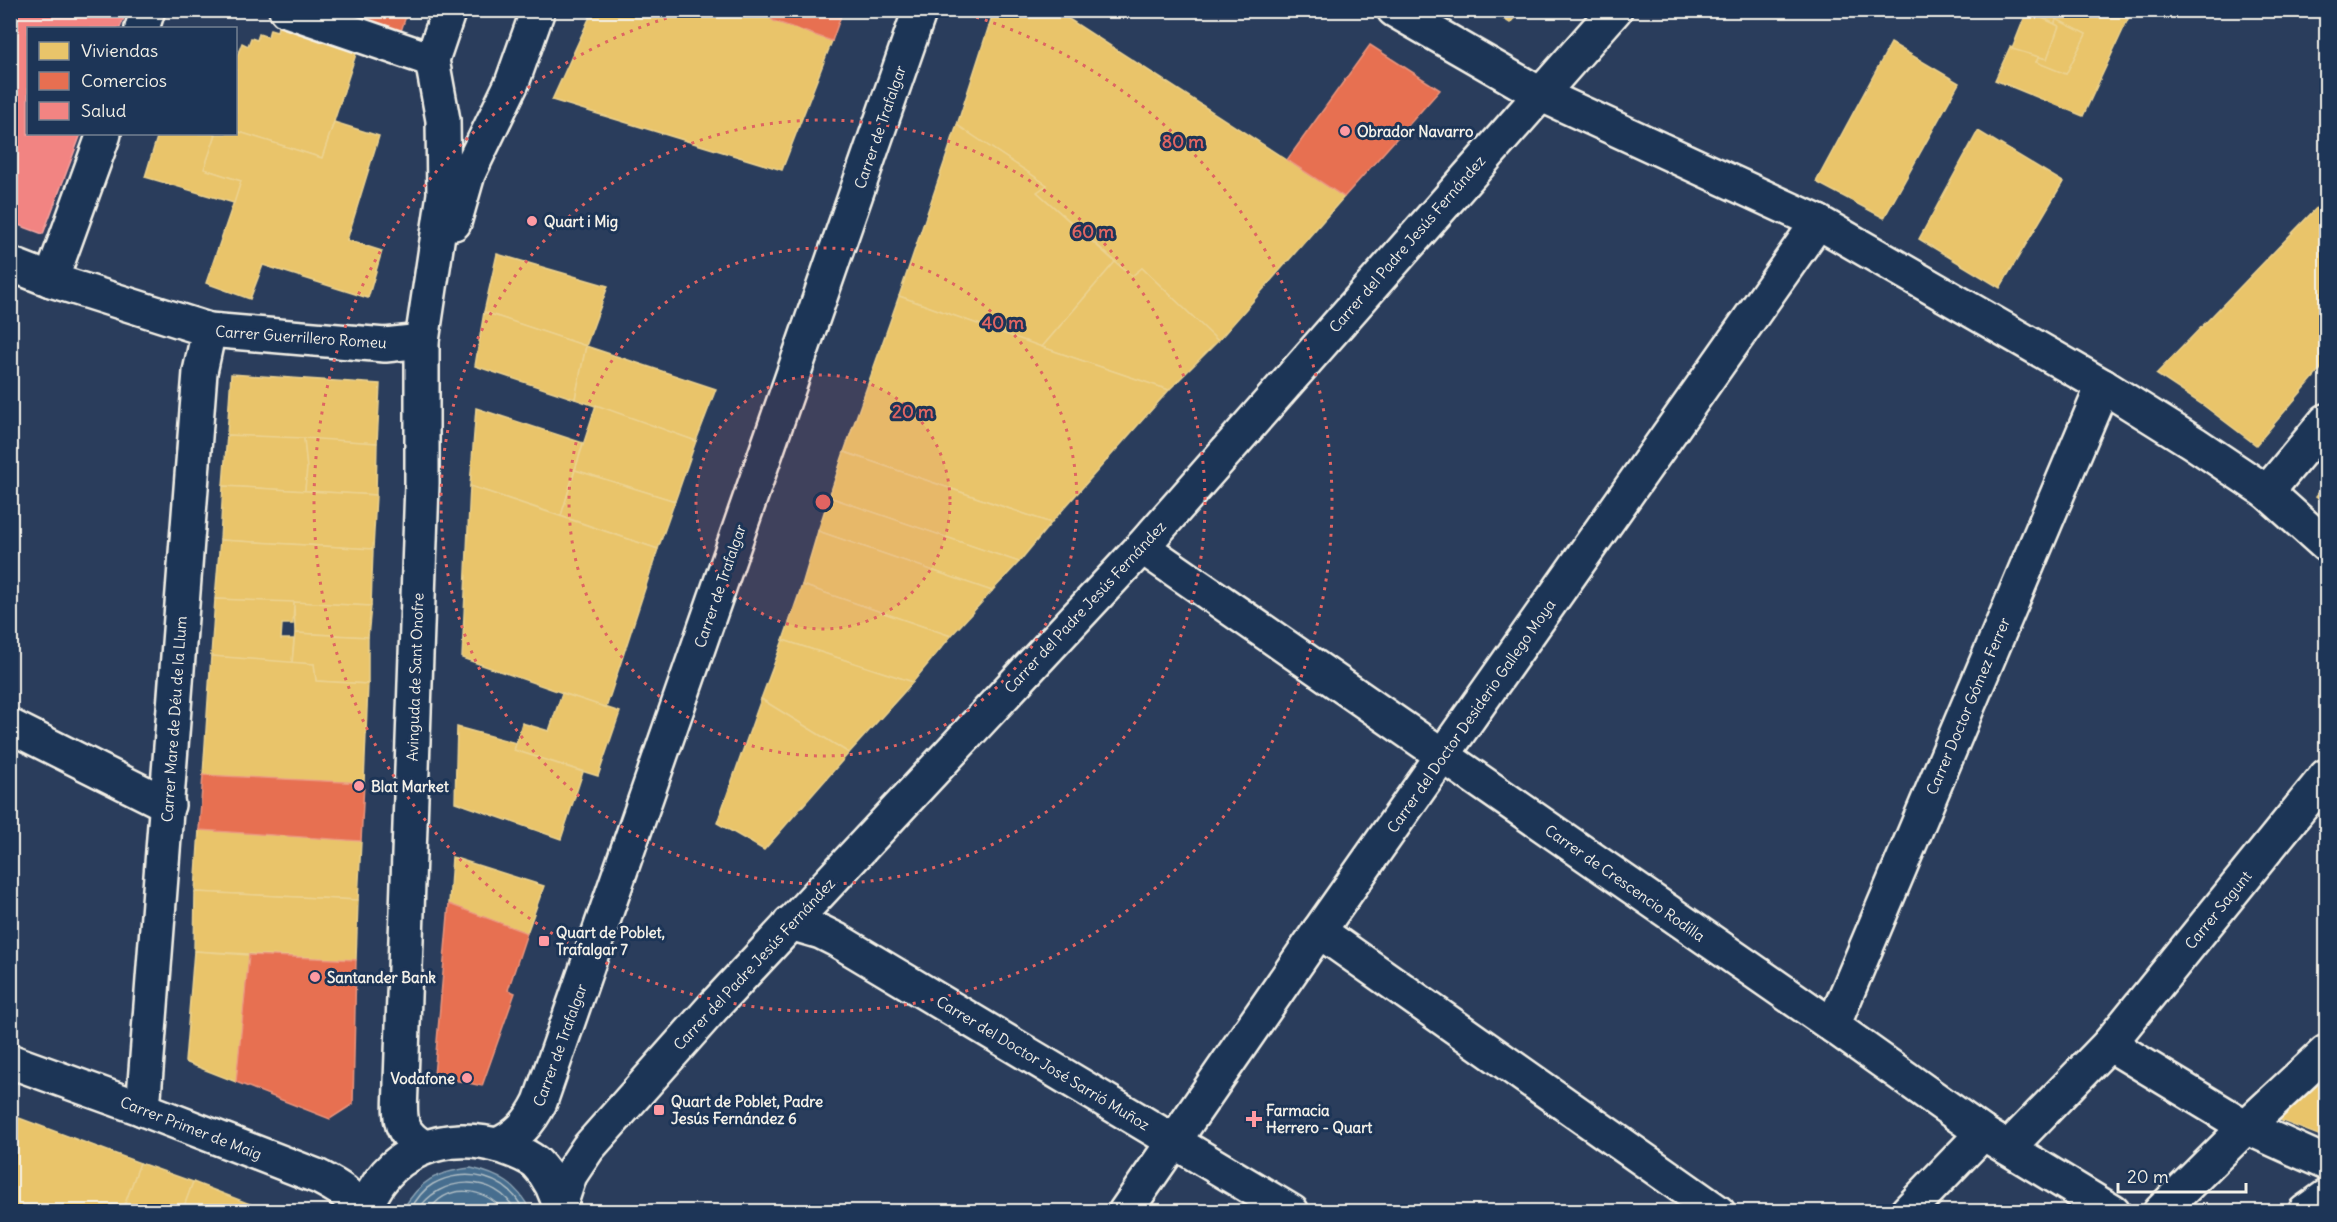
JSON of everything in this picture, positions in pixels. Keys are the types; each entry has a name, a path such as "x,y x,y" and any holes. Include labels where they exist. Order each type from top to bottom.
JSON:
{"street":[{"path":"142,27 148,10"},
{"path":"286,10 432,60"},
{"name":"Avinguda de Sant Onofre","path":"424,1147 411,1140 404,1131 401,1118 401,1082 422,483 422,341 444,194 442,120 432,60 449,10"},
{"name":"Avinguda de Sant Onofre","path":"422,341 468,174 512,83 538,10"},
{"name":"Carrer de Trafalgar","path":"497,1145 510,1139 524,1127 533,1116 544,1092 920,10"},
{"path":"1394,10 1539,94 1818,222 2103,386 2194,443 2267,492 2326,545"},
{"name":"Carrer del Padre Jesús Fernández","path":"560,1208 570,1175 588,1148 714,1006 1142,547 1615,10"},
{"path":"51,280 104,135"},
{"name":"Carrer del Doctor Desiderio Gallego Moya","path":"1125,1212 1319,931 1818,222"},
{"name":"Carrer Guerrillero Romeu","path":"10,264 51,280 209,330 385,345 422,341"},
{"name":"Carrer Mare de Déu de la Llum","path":"143,1109 200,372 209,330"},
{"name":"Carrer Doctor Gómez Ferrer","path":"1833,1026 2103,386"},
{"path":"2267,492 2326,421"},
{"name":"Carrer de Crescencio Rodilla","path":"1142,547 1996,1141 2113,1212"},
{"path":"10,726 168,805"},
{"name":"Carrer Sagunt","path":"1907,1212 1996,1141 2109,1044 2326,776"},
{"name":"Carrer del Doctor José Sarrió Muñoz","path":"790,924 821,932 837,939 1292,1212"},
{"path":"1319,931 1718,1212"},
{"path":"2109,1044 2246,1127 2326,1163"},
{"path":"2160,1212 2326,1052"},
{"name":"Carrer Primer de Maig","path":"16,1072 143,1109 319,1177 337,1186 350,1197 360,1212"},
{"path":"365,1212 369,1198 384,1176 404,1157 424,1147 456,1140 475,1140 497,1145 534,1161 553,1184 560,1208"},
{"path":"2305,1212 2326,1197"}],"water":[{"path":"471,1168 499,1177 506,1182 520,1194 530,1211 402,1211 415,1192 430,1179 448,1172"}],"building: Viviendas":[{"path":"593,10 759,10 774,21 832,41 782,170 552,100"},
{"path":"994,10 1055,10 1344,197 1218,341 1142,268 1132,276 1037,192 1047,185 957,125"},
{"path":"1489,10 1521,10 1510,23"},
{"path":"2027,10 2113,10 2129,17 2083,116 1995,80 2010,47 2039,57 2036,62 2066,74 2086,34 2056,19 2055,24"},
{"path":"2027,11 2059,26 2047,59 2012,49"},
{"path":"2056,19 2086,34 2066,74 2036,62 2039,57 2047,59 2059,26 2055,24"},
{"path":"279,23 358,48 322,158 237,131 237,56 242,43 248,46 251,38 257,40 259,34 268,37 270,29 277,31"},
{"path":"1891,43 1959,83 1884,218 1816,182"},
{"path":"334,122 379,136 347,240 382,251 368,298 263,265 250,299 206,283 241,181 204,169 216,135 237,135 237,131 322,158"},
{"path":"957,125 1047,185 1037,192 1115,262 1042,347 899,296"},
{"path":"1978,131 2063,182 2000,288 1919,239"},
{"path":"158,135 216,135 204,169 241,181 234,203 145,177"},
{"path":"2326,198 2326,363 2256,445 2203,405 2156,374"},
{"path":"497,254 608,286 586,346 484,312"},
{"path":"1115,262 1132,276 1142,268 1218,341 1169,390 1042,347"},
{"path":"899,296 1169,390 1051,523 844,452"},
{"path":"484,312 586,346 575,399 475,366"},
{"path":"586,346 716,389 696,441 575,399"},
{"path":"231,374 380,384 377,443 227,435"},
{"path":"596,405 696,441 675,501 575,470"},
{"path":"476,408 583,443 561,516 470,486"},
{"path":"227,435 304,438 307,468 305,491 223,486"},
{"path":"304,438 377,443 376,495 305,491 307,468"},
{"path":"844,452 1051,523 1019,562 829,497"},
{"path":"575,470 675,501 658,549 561,516"},
{"path":"2326,483 2326,504 2316,496"},
{"path":"223,486 376,495 373,549 220,540"},
{"path":"470,486 658,549 606,708 462,658"},
{"path":"829,497 1019,562 992,591 818,531"},
{"path":"818,531 992,591 951,636 802,585"},
{"path":"220,540 373,549 371,606 215,599"},
{"path":"802,585 951,636 913,682 783,640"},
{"path":"215,599 294,602 293,624 282,624 281,639 294,639 292,663 211,656"},
{"path":"294,602 371,606 368,637 295,633"},
{"path":"295,633 368,637 368,684 316,681 314,664 292,663"},
{"path":"783,640 913,682 849,753 761,699"},
{"path":"211,656 314,664 316,681 368,684 364,783 203,775"},
{"path":"562,693 620,712 598,776 514,750 522,723 549,731"},
{"path":"761,699 849,753 764,850 717,823"},
{"path":"457,727 516,743 514,750 583,772 561,839 455,802"},
{"path":"199,830 361,841 358,900 195,892"},
{"path":"452,857 544,886 527,933 449,904"},
{"path":"195,892 358,900 356,960 194,951"},
{"path":"194,951 249,955 236,1082 185,1062"},
{"path":"2326,1071 2326,1138 2277,1119"},
{"path":"19,1118 140,1163 122,1212 10,1212 10,1128"},
{"path":"140,1163 193,1182 182,1212 122,1212"},
{"path":"193,1182 263,1209 263,1212 182,1212"}],"building: Comercios":[{"path":"324,10 408,10 400,34"},
{"path":"759,10 843,10 832,41 774,21"},
{"path":"1370,45 1440,90 1344,197 1287,160"},
{"path":"203,775 364,783 361,841 199,830"},
{"path":"449,904 527,933 508,990 515,993 482,1086 434,1076"},
{"path":"249,955 356,960 353,1104 330,1119 236,1082"}],"building: Salud":[{"path":"10,10 127,10 120,27 27,27 27,135 81,135 43,234 10,222"}],"place":[{"name":"Obrador Navarro","path":"1345,131"},
{"name":"Quart i Mig","path":"532,221"},
{"name":"Blat Market","path":"359,786"},
{"name":"Quart de Poblet, Trafalgar 7","path":"544,941"},
{"name":"Santander Bank","path":"315,977"},
{"name":"Vodafone","path":"467,1078"},
{"name":"Quart de Poblet, Padre Jesús Fernández 6","path":"659,1110"},
{"name":"Farmacia Herrero - Quart","path":"1254,1119"}]}
